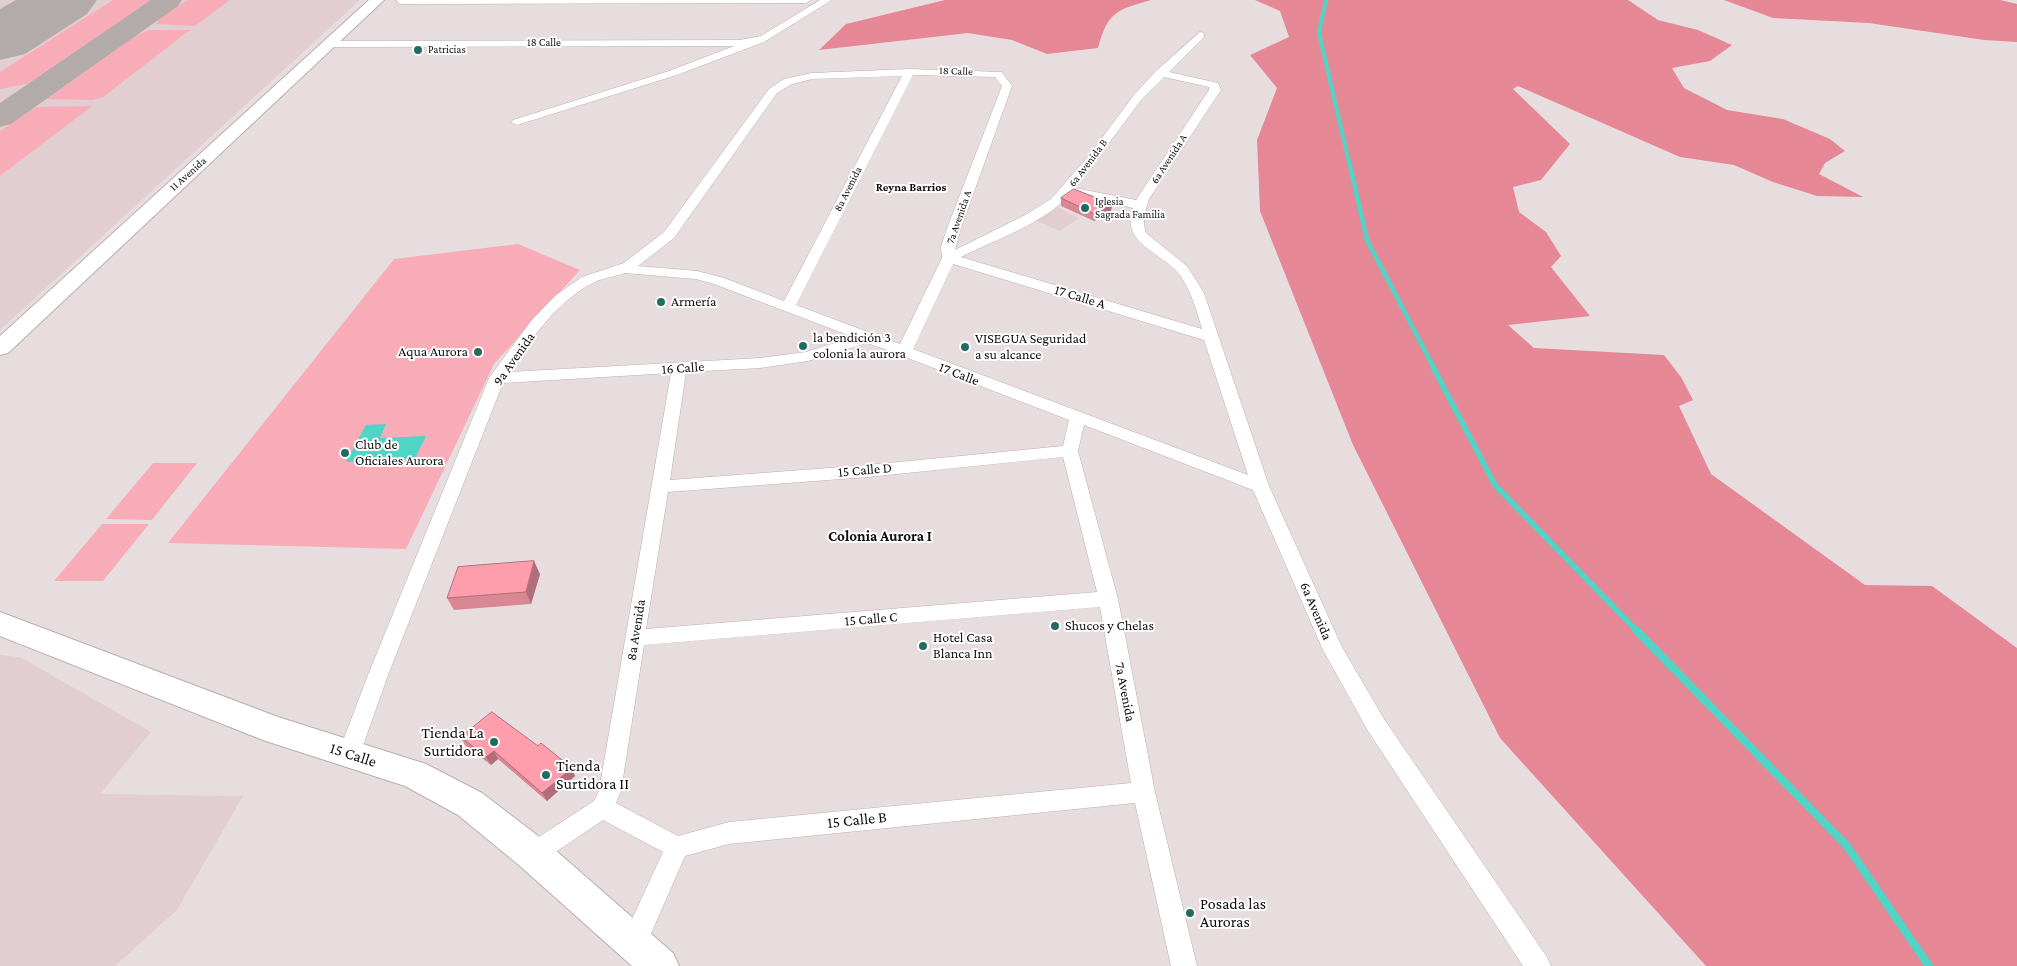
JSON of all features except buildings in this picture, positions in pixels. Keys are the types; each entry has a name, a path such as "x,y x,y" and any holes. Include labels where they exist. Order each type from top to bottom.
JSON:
{"main road":[{"name":"11 Avenida","path":"0,348 377,0"},
{"name":"15 Calle","path":"0,624 274,730 414,774 470,804 533,854 560,880 660,966"}],"street":[{"path":"400,1 806,0"},
{"path":"517,122 673,73 760,40 826,0"},
{"name":"6a Avenida B","path":"949,258 1030,218 1056,202 1071,187 1138,97 1160,73 1208,33"},
{"name":"18 Calle","path":"329,44 740,43 760,40"},
{"name":"18 Calle","path":"788,81 812,76 961,71 988,73 1004,78"},
{"name":"8a Avenida","path":"788,306 909,72"},
{"name":"6a Avenida A","path":"1141,238 1136,228 1136,217 1142,202 1215,90 1214,85 1160,73"},
{"name":"7a Avenida A","path":"903,353 949,258 948,247 953,231 1007,86 1004,78"},
{"name":"9a Avenida","path":"349,754 378,675 497,378 521,344 562,299 587,280 628,265 669,236 773,91 788,81"},
{"path":"1071,187 1142,202"},
{"name":"6a Avenida","path":"1141,238 1183,270 1206,314 1210,337 1260,486 1333,650 1376,725 1538,966"},
{"name":"17 Calle A","path":"949,258 1210,337"},
{"name":"17 Calle","path":"628,265 697,275 719,281 788,306 903,353 1260,486"},
{"name":"16 Calle","path":"497,378 679,369 808,356 866,338"},
{"name":"8a Avenida","path":"602,808 610,791 679,369"},
{"name":"7a Avenida","path":"1077,418 1070,450 1108,599 1144,792 1184,966"},
{"name":"15 Calle D","path":"659,487 868,470 1070,450"},
{"name":"15 Calle C","path":"635,638 1108,599"},
{"name":"15 Calle B","path":"677,847 729,832 1144,792"},
{"path":"533,854 602,808 677,847 634,943"}],"shaded area":[{"path":"0,0 360,0 0,330"},
{"path":"113,0 154,0 31,83 0,89 0,72"},
{"path":"187,0 230,0 195,26 157,24 158,20"},
{"path":"945,0 1151,0 1122,10 1110,19 1098,48 1047,54 1012,40 968,33 819,50 846,24"},
{"path":"1255,0 1628,0 1658,20 1698,30 1732,45 1710,61 1672,68 1684,88 1727,110 1783,119 1830,139 1845,151 1825,163 1819,174 1863,197 1817,196 1773,182 1734,165 1680,157 1518,86 1513,89 1570,144 1541,180 1513,187 1519,212 1546,232 1561,256 1551,267 1590,316 1508,325 1534,348 1664,355 1681,377 1693,400 1679,406 1711,474 1865,585 1932,586 2017,648 2017,966 1706,966 1500,738 1353,445 1260,211 1257,140 1277,88 1250,55 1289,37 1280,11"},
{"path":"1724,0 2000,0 2017,4 2017,42 1984,40 1869,23 1773,18"},
{"path":"149,30 190,30 103,97 92,100 47,99 137,35"},
{"path":"92,106 0,176 0,131 36,107"},
{"path":"1057,207 1079,218 1060,231 1032,219"},
{"name":"Club de Oficiales Aurora","path":"518,244 580,270 494,364 406,549 168,543 394,259"},
{"path":"153,463 197,463 152,520 106,519"},
{"path":"102,524 149,524 103,581 54,581"},
{"path":"0,655 20,657 151,732 100,794 243,796 177,910 115,966 0,966"}],"water":[{"path":"386,424 380,438 426,436 415,459 346,462 366,425"}],"waterway":[{"path":"1326,0 1319,33 1349,162"},
{"path":"1349,161 1367,240 1434,368"},
{"path":"1433,367 1495,485 1637,631"},
{"path":"1636,630 1847,846 1929,966"}],"taxiway":[{"path":"0,21 51,0"},
{"path":"0,117 169,0"}],"runway":[{"path":"0,39 64,0"}],"place":[{"name":"Patricias","path":"418,50"},
{"name":"Iglesia Sagrada Familia","path":"1085,208"},
{"name":"Armería","path":"661,302"},
{"name":"la bendición 3 colonia la aurora","path":"803,346"},
{"name":"VISEGUA Seguridad a su alcance","path":"965,347"},
{"name":"Aqua Aurora","path":"478,352"},
{"name":"Club de Oficiales Aurora","path":"345,453"},
{"name":"Shucos y Chelas","path":"1055,626"},
{"name":"Hotel Casa Blanca Inn","path":"923,646"},
{"name":"Tienda La Surtidora","path":"494,742"},
{"name":"Tienda Surtidora II","path":"546,775"},
{"name":"Posada las Auroras","path":"1190,913"}],"district":[{"name":"Reyna Barrios","path":"911,187"},
{"name":"Colonia Aurora I","path":"880,536"}]}
